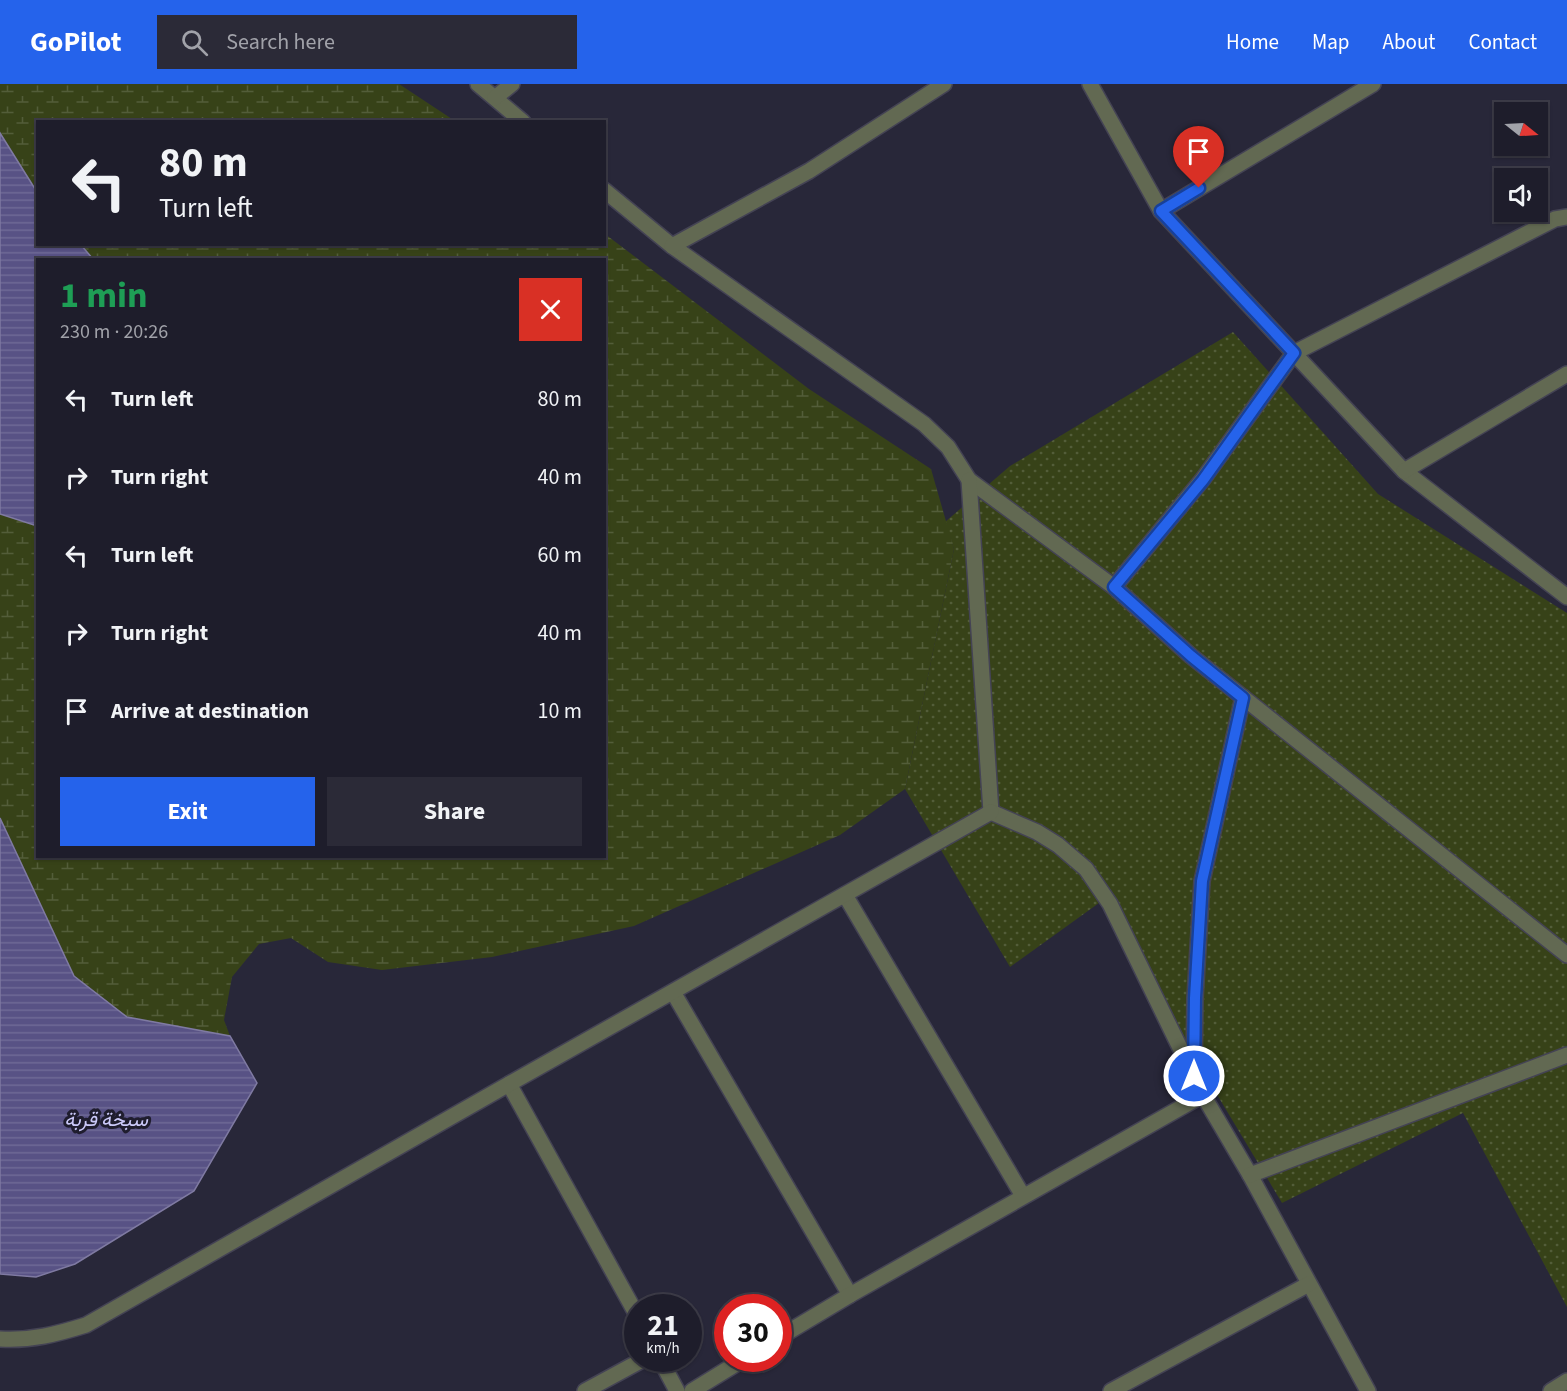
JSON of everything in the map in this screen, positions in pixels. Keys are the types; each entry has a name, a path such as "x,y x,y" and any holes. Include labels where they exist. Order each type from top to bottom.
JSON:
{"street":[{"path":"478,84 521,120"},
{"path":"495,98 512,84"},
{"path":"672,246 809,171 944,84"},
{"path":"1090,84 1161,211 1404,471 1567,597"},
{"path":"1161,211 1373,84"},
{"path":"606,192 672,246 924,424 948,447 969,480 1114,587 1191,656 1567,955"},
{"path":"1114,587 1203,480 1294,353 1555,219 1567,217"},
{"path":"1404,471 1567,374"},
{"path":"969,480 992,812"},
{"path":"1194,1076 1195,998 1202,881 1243,698"},
{"path":"0,1339 21,1340 47,1337 86,1325 992,812"},
{"path":"992,812 1037,832 1058,845 1086,869 1110,904 1203,1095 1250,1175 1368,1391"},
{"path":"845,895 1023,1196"},
{"path":"673,992 850,1295"},
{"path":"1250,1175 1567,1055"},
{"path":"509,1084 625,1294"},
{"path":"792,1330 1203,1095"},
{"path":"1111,1391 1309,1284"},
{"path":"585,1391 624,1370"},
{"path":"667,1372 677,1391"},
{"path":"692,1391 723,1372"},
{"path":"1551,1391 1567,1382"}],"green space":[{"path":"0,84 399,84 453,120 36,120 36,190 0,133"},
{"path":"606,235 809,389 931,469 954,549 905,789 840,835 634,926 492,957 382,970 328,962 291,938 259,944 232,977 224,1020 230,1036 127,1017 74,976 0,818 0,514 36,526 36,858 606,858 606,258 91,258 82,246 606,246"},
{"path":"1233,332 1378,494 1567,613 1567,1307 1463,1113 1282,1203 1114,923 1099,903 1010,967 905,789 954,549 945,522 1010,466"}],"water":[{"path":"0,133 36,190 36,246 82,246 92,258 36,258 36,526 0,514"},
{"name":"سبخة قربة","path":"0,818 74,976 127,1017 230,1036 257,1083 194,1191 75,1264 36,1277 0,1274"}],"route":[{"path":"1194,1076 1195,998 1202,881 1243,698 1191,656 1114,587 1203,480 1294,353 1161,211 1199,188"}]}
